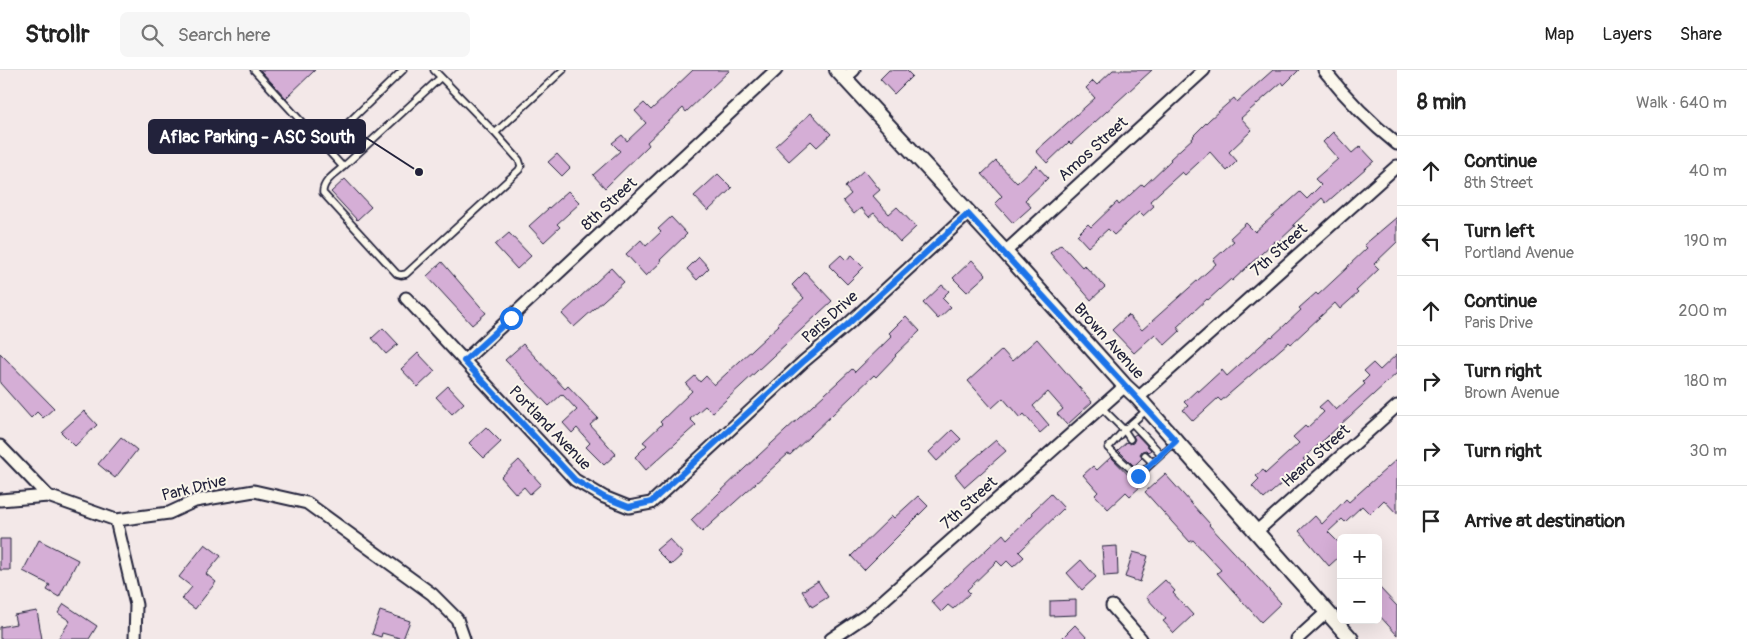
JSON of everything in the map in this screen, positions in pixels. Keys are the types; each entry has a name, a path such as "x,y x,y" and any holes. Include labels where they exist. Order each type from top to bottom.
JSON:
{"street":[{"name":"8th Street","path":"464,361 776,70"},
{"name":"Amos Street","path":"1005,252 1204,70"},
{"path":"1324,70 1372,125 1397,144"},
{"name":"Brown Avenue","path":"845,73 968,214 1005,252 1257,530 1351,639"},
{"name":"7th Street","path":"1138,398 1397,166"},
{"name":"Paris Drive","path":"714,444 968,214"},
{"name":"Portland Avenue","path":"406,298 575,480 604,497 629,507 651,502 714,444"},
{"name":"7th Street","path":"832,639 868,614 1125,386"},
{"name":"Heard Street","path":"1257,530 1397,406"},
{"path":"0,446 48,496"},
{"name":"Park Drive","path":"0,500 48,496 116,520 169,513 195,502 254,491 307,503 432,594 457,619 464,639"},
{"path":"116,520 136,606 135,639"},
{"path":"1112,606 1141,639"},
{"path":"1297,639 1327,612"}],"lane":[{"path":"254,70 343,167"},
{"path":"324,146 403,70"},
{"path":"434,70 441,77 495,133 519,160 521,166 406,274 401,275 397,274 323,193 323,188 325,183 441,77"},
{"path":"495,133 563,70"},
{"path":"1101,407 1124,430 1130,439"},
{"path":"1148,409 1124,430 1108,448 1138,476 1176,441"},
{"path":"1132,423 1161,454"},
{"path":"1145,455 1152,462"}],"building":[{"path":"260,70 315,70 286,98"},
{"path":"693,70 730,70 686,112 683,108 647,142 649,145 605,188 593,175 620,151 612,143 622,135 627,141 646,123 635,111 644,103 651,110"},
{"path":"889,70 906,70 912,76 894,94 880,79"},
{"path":"1113,70 1152,70 1071,144 1069,142 1047,163 1036,151 1095,98 1086,88 1093,81 1097,85"},
{"path":"1273,70 1299,70 1284,85 1282,82 1241,118 1252,130 1229,152 1237,161 1227,171 1210,152 1185,175 1182,172 1150,201 1154,206 1143,216 1139,212 1114,235 1108,229 1088,247 1077,235 1088,224 1091,227 1117,202 1119,205 1142,184 1144,186 1210,119 1234,98 1237,102"},
{"path":"811,113 831,134 817,147 811,141 789,161 775,146"},
{"path":"1333,132 1352,153 1360,146 1374,161 1326,203 1322,198 1277,243 1275,241 1232,281 1231,279 1207,299 1177,327 1180,331 1165,345 1155,334 1134,353 1112,330 1128,315 1142,330 1216,264 1213,260 1234,241 1230,238 1246,223 1255,232 1300,192 1307,199 1321,185 1315,179 1338,159 1323,142"},
{"path":"557,154 570,168 562,176 548,162"},
{"path":"996,161 1017,183 1036,165 1048,178 1025,200 1031,207 1013,223 995,203 1002,196 982,174"},
{"path":"864,170 880,190 873,196 889,214 897,207 916,227 900,242 874,213 869,217 861,208 854,214 843,201 851,194 845,187"},
{"path":"718,174 732,188 708,211 694,196"},
{"path":"345,179 371,207 357,220 331,192"},
{"path":"568,191 580,203 557,224 560,227 544,242 529,226"},
{"path":"671,217 687,234 646,276 626,254 641,240 646,246 661,232 658,229"},
{"path":"1397,217 1397,242 1374,264 1379,269 1356,291 1358,293 1340,309 1335,303 1291,344 1289,342 1221,401 1218,398 1193,421 1183,410 1188,406 1184,402 1222,370 1227,376 1272,337 1301,310 1299,308 1316,293 1318,295 1367,248 1364,245"},
{"path":"509,233 531,256 517,269 495,245"},
{"path":"1061,244 1082,267 1084,265 1105,287 1091,300 1050,253"},
{"path":"841,255 846,260 852,255 864,267 847,284 829,266"},
{"path":"699,257 709,268 697,280 687,269"},
{"path":"972,260 986,275 967,292 953,278"},
{"path":"442,262 486,313 472,325 427,276"},
{"path":"611,268 624,282 574,327 562,314"},
{"path":"805,272 832,301 712,413 705,406 690,419 696,425 646,470 635,457 647,445 643,442 662,424 660,422 692,391 686,384 695,376 700,382 706,376 714,385 779,325 777,323 804,298 792,285"},
{"path":"942,285 949,291 942,298 951,307 938,319 923,303"},
{"path":"906,316 920,331 876,377 874,375 790,455 788,454 702,532 691,520 852,369 855,372 892,336 889,333"},
{"path":"383,328 398,344 386,354 372,338"},
{"path":"1037,339 1092,402 1067,425 1057,414 1063,409 1048,392 1033,406 1049,425 1040,433 1024,414 1020,418 1003,398 992,408 968,381 1002,350 1012,361"},
{"path":"523,344 565,389 568,386 598,418 590,425 616,454 604,465 586,447 590,443 577,428 572,433 563,423 577,410 562,394 549,406 505,360"},
{"path":"0,353 54,408 43,418 37,412 31,418 0,383"},
{"path":"418,353 435,371 418,387 401,369"},
{"path":"1397,354 1397,373 1303,459 1306,462 1264,499 1252,486 1259,479 1256,476 1263,470 1266,473 1299,443 1293,437 1305,426 1307,428 1324,412 1319,407 1327,400 1336,410 1365,384 1363,382 1369,376 1364,371 1373,363 1380,370"},
{"path":"448,386 464,403 452,414 436,397"},
{"path":"84,411 97,425 75,446 61,432"},
{"path":"486,427 501,442 484,458 469,443"},
{"path":"952,430 961,439 937,461 929,452"},
{"path":"1136,434 1151,450 1148,452 1146,450 1142,451 1140,454 1142,458 1134,466 1118,450 1127,442 1133,443 1135,439 1133,436"},
{"path":"121,437 137,450 115,478 98,464"},
{"path":"996,440 1006,451 965,487 955,475"},
{"path":"1111,457 1140,487 1130,496 1126,492 1108,509 1095,495 1098,492 1083,475 1093,466 1097,470"},
{"path":"1397,459 1397,514 1384,500 1370,514 1362,506 1345,522 1342,519 1328,532 1337,541 1337,559 1329,566 1299,531 1315,516 1322,524 1346,499 1349,502"},
{"path":"519,460 541,484 530,494 524,487 516,494 501,477"},
{"path":"1165,474 1281,603 1261,622 1217,573 1221,570 1193,540 1190,542 1145,492"},
{"path":"1051,494 1064,508 1019,552 1024,557 1013,567 1007,561 1002,566 997,561 967,590 970,593 953,609 948,605 941,612 931,601 1003,534 1007,539"},
{"path":"918,496 928,506 864,570 851,556 892,516 894,518"},
{"path":"0,539 10,539 10,570 0,570"},
{"path":"669,539 683,554 671,565 656,550"},
{"path":"39,540 78,560 59,597 47,590 50,585 23,571"},
{"path":"205,544 221,556 206,574 216,582 195,609 182,599 192,587 179,577"},
{"path":"1117,546 1118,575 1104,576 1102,547"},
{"path":"1133,552 1148,556 1140,582 1125,577"},
{"path":"1081,560 1096,577 1082,590 1067,573"},
{"path":"1165,580 1175,591 1173,593 1193,615 1174,633 1163,621 1166,619 1146,597"},
{"path":"818,581 828,597 812,607 802,591"},
{"path":"1382,590 1397,606 1397,635 1382,618"},
{"path":"1076,600 1076,615 1050,616 1050,601"},
{"path":"64,604 97,626 89,639 58,639 70,621 58,613"},
{"path":"37,611 42,639 0,639 0,627 16,624 14,615"},
{"path":"380,611 410,621 403,639 382,633 381,637 372,634"},
{"path":"1075,625 1088,639 1061,639"}],"place":[{"name":"Aflac Parking - ASC South","path":"419,172"}],"route":[{"path":"511,318 464,361 575,480 604,497 629,507 651,502 968,214 1005,252 1176,441 1138,476"}]}
